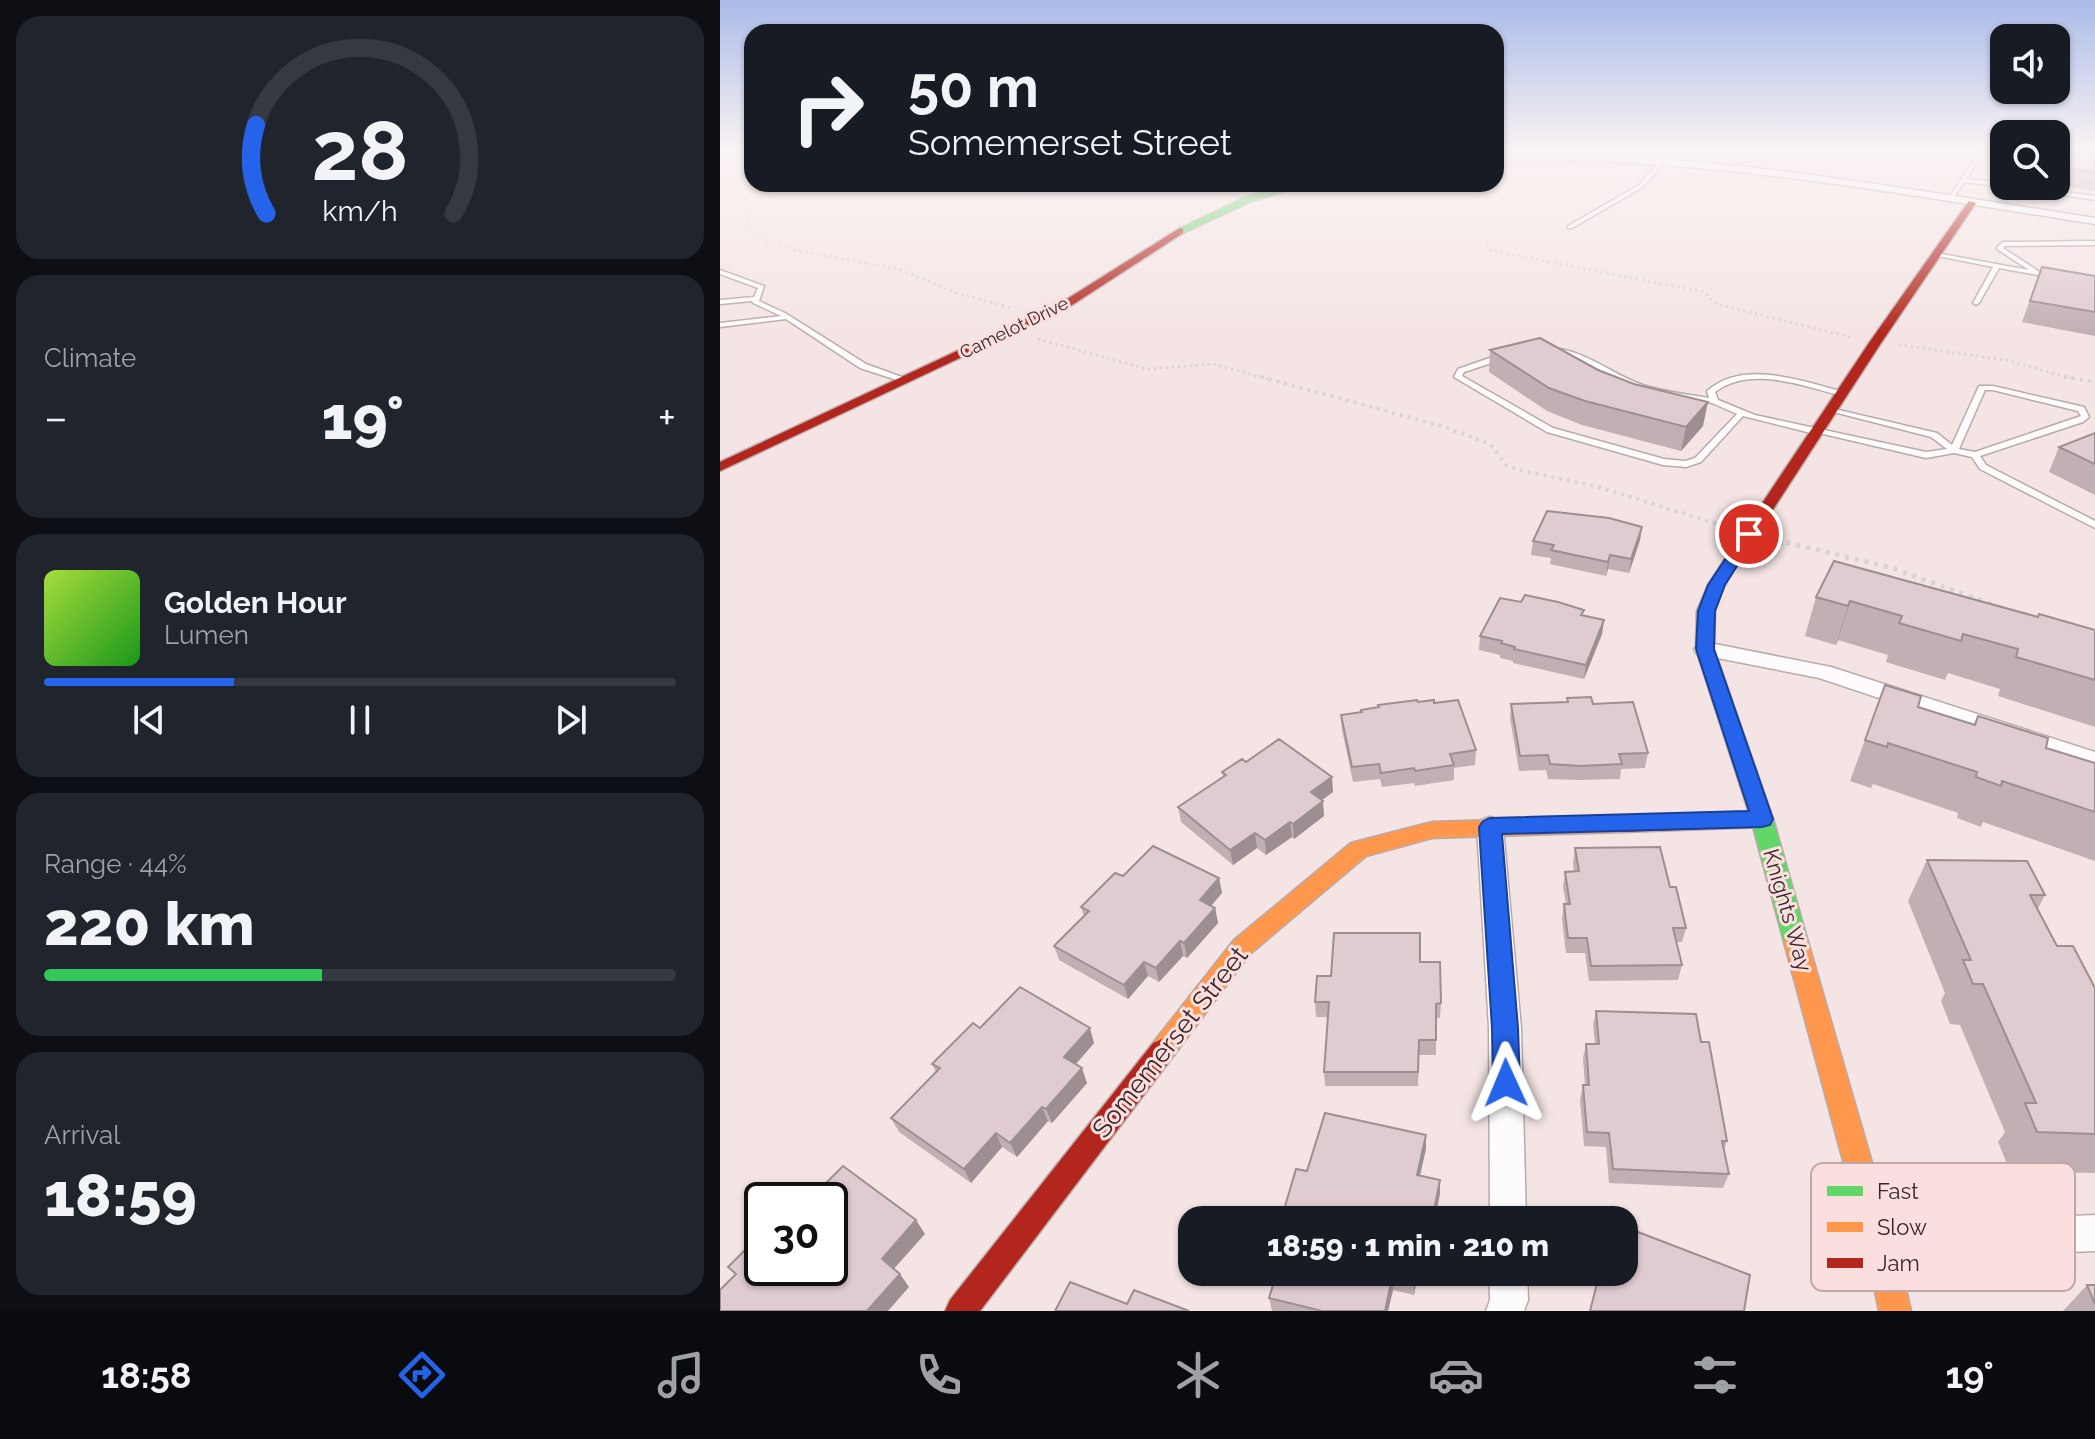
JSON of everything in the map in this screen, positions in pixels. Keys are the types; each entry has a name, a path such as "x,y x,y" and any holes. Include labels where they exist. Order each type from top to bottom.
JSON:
{"street":[{"name":"Camelot Drive","path":"720,467 907,380 1030,329 1189,225 1219,212"},
{"name":"Knights Way","path":"1858,1163 1762,819 1705,649 1706,611 1716,585 1816,431 1966,212"},
{"path":"2035,212 2095,221"},
{"path":"1705,649 1823,672 2095,761"},
{"name":"Somemerset Street","path":"961,1311 1242,947 1359,849 1432,830 1762,819"},
{"path":"1490,827 1505,1028 1508,1206"},
{"path":"2075,1234 2095,1233"},
{"path":"1505,1311 1509,1300 1508,1286"},
{"name":"Knights Way","path":"1891,1291 1895,1311"}],"lane":[{"path":"1570,227 1596,212"},
{"path":"2040,274 1999,248 2003,244 2095,243"},
{"path":"1936,255 2065,276"},
{"path":"1976,303 1997,266"},
{"path":"720,272 762,287 755,302 787,317 863,366 907,380"},
{"path":"720,302 757,299"},
{"path":"720,325 787,317"},
{"path":"1537,348 1576,355 1654,391 1714,401 1741,414 1926,455 1954,450"},
{"path":"1510,355 1461,371 1458,377 1550,430 1663,462 1686,464 1698,460 1741,414"},
{"path":"1714,401 1710,394 1719,383 1746,376 1842,394"},
{"path":"1830,410 1934,435 1954,450 1975,455 2080,420 2085,417 2084,413 2065,402 1982,388 1954,450"},
{"path":"1975,455 1983,467 2095,525"}],"path":[{"path":"750,216 746,225 750,232 773,244 794,251 899,269 961,294 1012,308 1016,317 1030,329 1147,369 1213,364 1358,403 1490,444 1506,465 1523,471 1595,486 1749,534 1838,552 1902,570 1965,591 2017,614"},
{"path":"1487,243 1490,252 1704,292 1717,304 1875,343 2006,360 2068,378 2095,382"}],"building":[{"path":"2042,267 2095,276 2095,312 2030,301"},
{"path":"1540,338 1598,370 1634,384 1708,402 1686,427 1585,401 1549,388 1490,350"},
{"path":"2095,433 2095,464 2059,447"},
{"path":"1547,511 1609,518 1642,527 1631,559 1610,555 1608,562 1551,550 1554,545 1533,541"},
{"path":"1834,561 2095,630 2095,680 2016,657 2018,649 1963,634 1961,641 1899,623 1902,616 1850,601 1848,606 1816,597"},
{"path":"1525,595 1584,610 1581,615 1604,620 1586,665 1514,649 1502,641 1480,636 1500,598 1521,602"},
{"path":"1885,685 1921,696 1918,707 1975,725 1978,716 2048,738 2046,748 2095,763 2095,812 2002,781 2001,786 1976,777 1977,772 1888,743 1887,747 1865,740"},
{"path":"1591,697 1593,704 1633,702 1648,753 1619,754 1622,764 1581,766 1550,764 1548,755 1520,756 1511,704 1568,702 1567,698"},
{"path":"1434,700 1434,703 1458,700 1476,750 1450,754 1454,765 1415,771 1414,768 1381,773 1379,764 1352,767 1341,715 1362,712 1378,705"},
{"path":"1279,739 1332,777 1311,792 1323,801 1293,824 1290,822 1265,840 1255,833 1230,850 1178,807 1226,775 1222,772 1242,759 1246,762"},
{"path":"1153,846 1219,878 1200,900 1215,908 1184,943 1180,941 1156,968 1144,962 1124,985 1054,946 1089,911 1081,907 1115,873 1123,876"},
{"path":"1660,847 1670,887 1676,887 1686,928 1673,928 1682,965 1591,966 1587,938 1568,938 1564,904 1570,904 1565,872 1579,871 1575,848"},
{"path":"1927,860 2027,861 2045,895 2030,895 2057,946 2073,946 2095,988 2095,1134 2037,1132 2025,1103 2036,1103 1983,984 1973,984 1963,960 1971,960"},
{"path":"1334,933 1420,933 1420,962 1440,962 1441,1003 1436,1004 1436,1040 1419,1040 1418,1072 1324,1072 1329,1002 1315,1002 1317,976 1331,976"},
{"path":"1020,987 1090,1028 1064,1057 1082,1068 1046,1109 1042,1107 1010,1143 996,1133 964,1169 891,1118 940,1068 932,1064 973,1023 980,1028"},
{"path":"1596,1011 1696,1014 1701,1042 1709,1042 1727,1141 1722,1141 1729,1174 1613,1169 1609,1133 1587,1132 1583,1085 1589,1085 1586,1044 1599,1044"},
{"path":"1325,1113 1426,1135 1417,1175 1440,1180 1435,1206 1285,1206 1296,1169 1307,1171"},
{"path":"843,1166 916,1220 882,1259 900,1274 867,1311 720,1311 720,1290 736,1274 728,1267 744,1251 744,1286 848,1286 848,1182 827,1182"},
{"path":"1638,1232 1750,1275 1744,1311 1590,1311 1596,1286 1638,1286"},
{"path":"1070,1282 1127,1304 1134,1290 1189,1311 1055,1311"},
{"path":"2087,1285 2095,1285 2095,1304"},
{"path":"1273,1286 1390,1286 1385,1311 1322,1311 1269,1298"}],"traffic: fast":[{"path":"1180,231 1221,212"},
{"path":"1727,568 1716,585 1706,611 1705,649 1762,819 1796,942"}],"traffic: slow":[{"path":"1162,1051 1242,947 1359,849 1432,830 1623,824"},
{"path":"1796,942 1858,1163"},
{"path":"1891,1291 1895,1311"}],"traffic: jam":[{"path":"1727,568 1875,343 1966,212"},
{"path":"720,467 1068,303 1180,231"},
{"path":"1623,824 1762,819"},
{"path":"961,1311 1162,1051"}],"route":[{"path":"1506,1083 1505,1028 1490,827 1762,819 1705,649 1706,611 1716,585 1749,534"}]}
